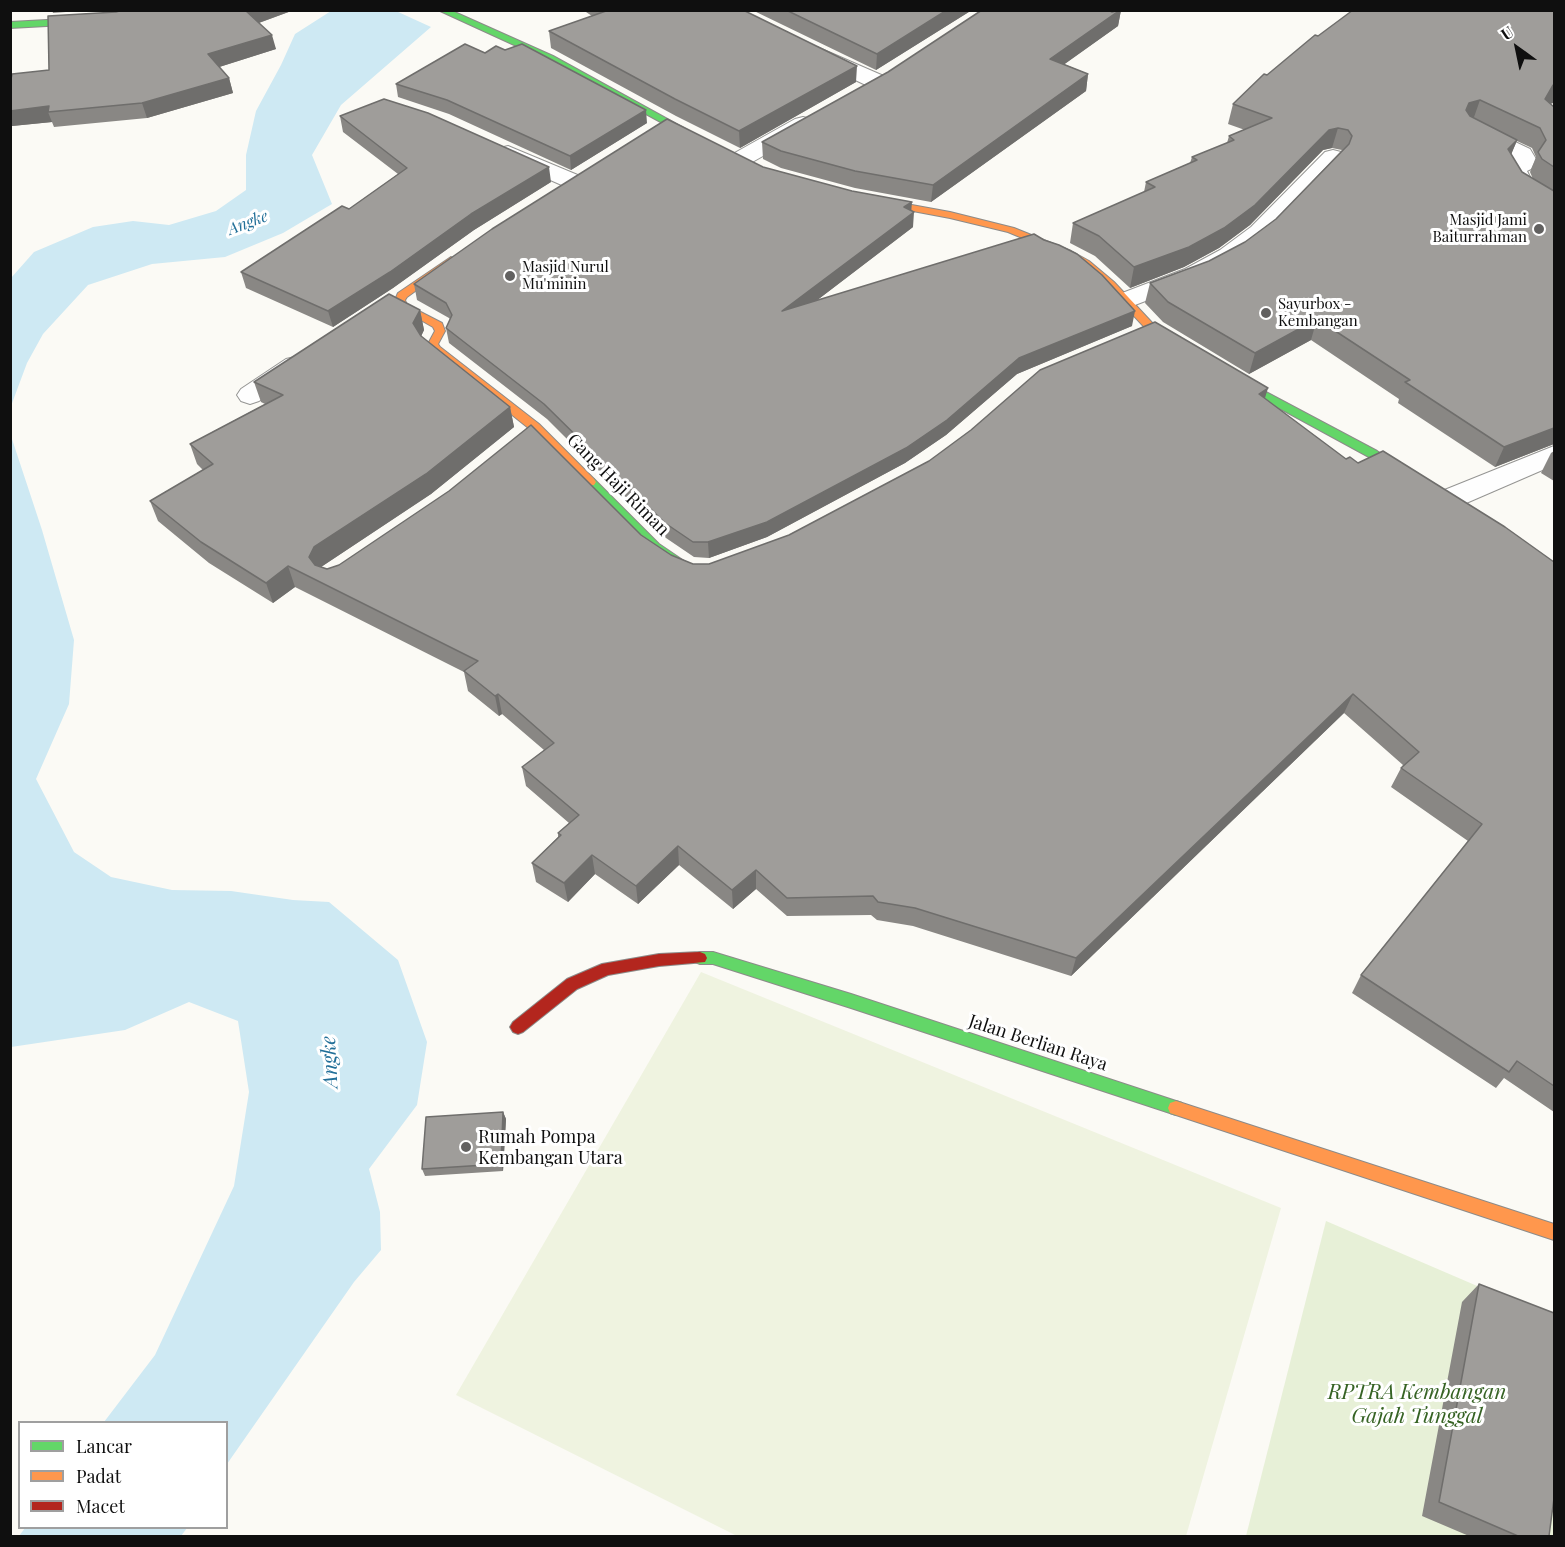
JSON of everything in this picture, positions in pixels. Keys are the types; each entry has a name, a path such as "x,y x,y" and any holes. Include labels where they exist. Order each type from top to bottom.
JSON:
{"street":[{"path":"10,25 120,19 154,10"},
{"path":"442,10 550,58 735,158 816,117"},
{"path":"804,46 887,76 857,93"},
{"path":"653,132 667,123"},
{"path":"1472,129 1522,154 1525,159 1523,164 1514,169 1523,185 1554,204"},
{"path":"484,142 572,181"},
{"path":"1126,300 1194,274 1229,255 1260,232 1333,157"},
{"path":"852,197 950,215 1011,230 1084,263 1126,300 1148,332 1373,454 1445,499 1554,455"},
{"name":"Gang Haji Riman","path":"465,251 392,301 400,300 403,307 438,325 440,331 434,344 436,349 655,548 695,571"},
{"path":"250,395 316,351"},
{"name":"Jalan Berlian Raya","path":"518,1027 572,984 607,969 659,960 713,958 851,1001 1554,1232"}],"green space":[{"path":"701,972 1281,1208 1186,1536 737,1536 456,1395"},
{"name":"RPTRA Kembangan Gajah Tunggal","path":"1326,1221 1554,1319 1554,1536 1246,1536"}],"water":[{"name":"Angke","path":"331,11 396,11 431,27 341,105 312,155 332,204 283,233 225,257 152,264 88,285 43,334 27,363 11,406 11,278 34,252 93,227 133,221 169,225 216,211 246,190 246,155 256,111 295,34"},
{"name":"Angke","path":"10,433 42,530 74,640 69,704 36,779 74,852 111,877 172,890 231,891 293,900 329,902 398,960 427,1042 417,1105 369,1169 380,1212 381,1250 354,1282 228,1463 228,1421 105,1421 155,1355 234,1186 249,1092 238,1021 189,1002 125,1030 11,1047"},
{"path":"24,1529 186,1529 181,1536 19,1536"}],"building":[{"path":"123,10 247,10 272,35 208,54 229,78 142,103 48,112 49,106 10,111 12,74 49,70 48,16"},
{"path":"605,10 743,10 857,66 739,131 549,31"},
{"path":"786,10 947,10 877,54"},
{"path":"982,10 1108,10 1112,12 1120,10 1050,59 1088,74 933,185 855,171 781,151 762,142 888,72"},
{"path":"1353,10 1554,10 1554,85 1545,99 1554,107 1554,167 1542,159 1538,152 1546,140 1540,128 1480,100 1469,103 1466,110 1470,116 1517,140 1508,149 1522,172 1554,191 1554,428 1504,447 1405,382 1410,380 1317,319 1255,353 1168,302 1150,283 1209,261 1245,242 1276,219 1349,144 1352,136 1348,130 1338,128 1329,130 1255,205 1224,228 1189,247 1134,267 1099,236 1073,223 1155,187 1146,182 1197,160 1192,157 1234,140 1229,136 1272,118 1233,104 1264,74 1267,75 1315,35 1318,36"},
{"path":"465,44 485,53 496,46 505,50 522,44 646,110 570,156 447,100 396,84"},
{"path":"384,99 428,113 549,167 471,214 390,272 328,311 241,272 342,206 349,209 407,168 340,116"},
{"path":"667,119 763,167 852,191 912,202 904,207 914,212 782,311 1034,234 1077,254 1102,275 1135,311 1019,358 947,420 906,448 767,522 708,542 693,542 665,523 544,404 446,328 452,315 446,303 414,284 492,229"},
{"path":"389,294 420,310 413,323 421,336 510,407 426,474 314,547 309,557 315,565 327,569 339,565 449,491 531,425 641,535 671,555 693,564 709,564 789,535 929,461 971,430 1040,370 1155,322 1268,388 1259,394 1346,459 1350,457 1358,463 1383,451 1505,527 1554,562 1554,1086 1517,1061 1509,1072 1361,975 1482,824 1401,768 1419,752 1353,694 1076,958 915,908 878,902 873,896 787,898 756,870 732,890 678,846 636,886 592,855 564,883 532,863 561,835 558,833 579,815 522,767 554,743 498,694 495,696 464,671 478,661 288,566 266,583 201,542 150,501 213,464 190,444 283,395 254,382"},
{"name":"Rumah Pompa Kembangan Utara","path":"503,1112 501,1164 422,1169 426,1117"},
{"path":"1479,1284 1554,1313 1554,1498 1549,1536 1518,1536 1439,1502"}],"traffic: fast":[{"path":"10,25 120,19 154,10"},
{"path":"442,10 550,58 704,142"},
{"path":"1162,335 1228,376 1373,454 1413,479"},
{"path":"590,482 655,547 683,566"},
{"path":"700,958 713,958 851,1001 1176,1108"}],"traffic: slow":[{"path":"868,200 950,215 1011,230 1067,253 1085,263 1110,284 1153,330 1162,335"},
{"path":"451,260 402,295 400,300 403,307 438,325 440,331 433,344 436,349 535,427 590,482"},
{"path":"1176,1108 1554,1232"}],"traffic: jam":[{"path":"518,1027 572,984 607,969 659,960 700,958"}],"place":[{"name":"Masjid Jami Baiturrahman","path":"1539,229"},
{"name":"Masjid Nurul Mu'minin","path":"510,276"},
{"name":"Sayurbox - Kembangan","path":"1266,313"},
{"name":"Rumah Pompa Kembangan Utara","path":"466,1147"}]}
